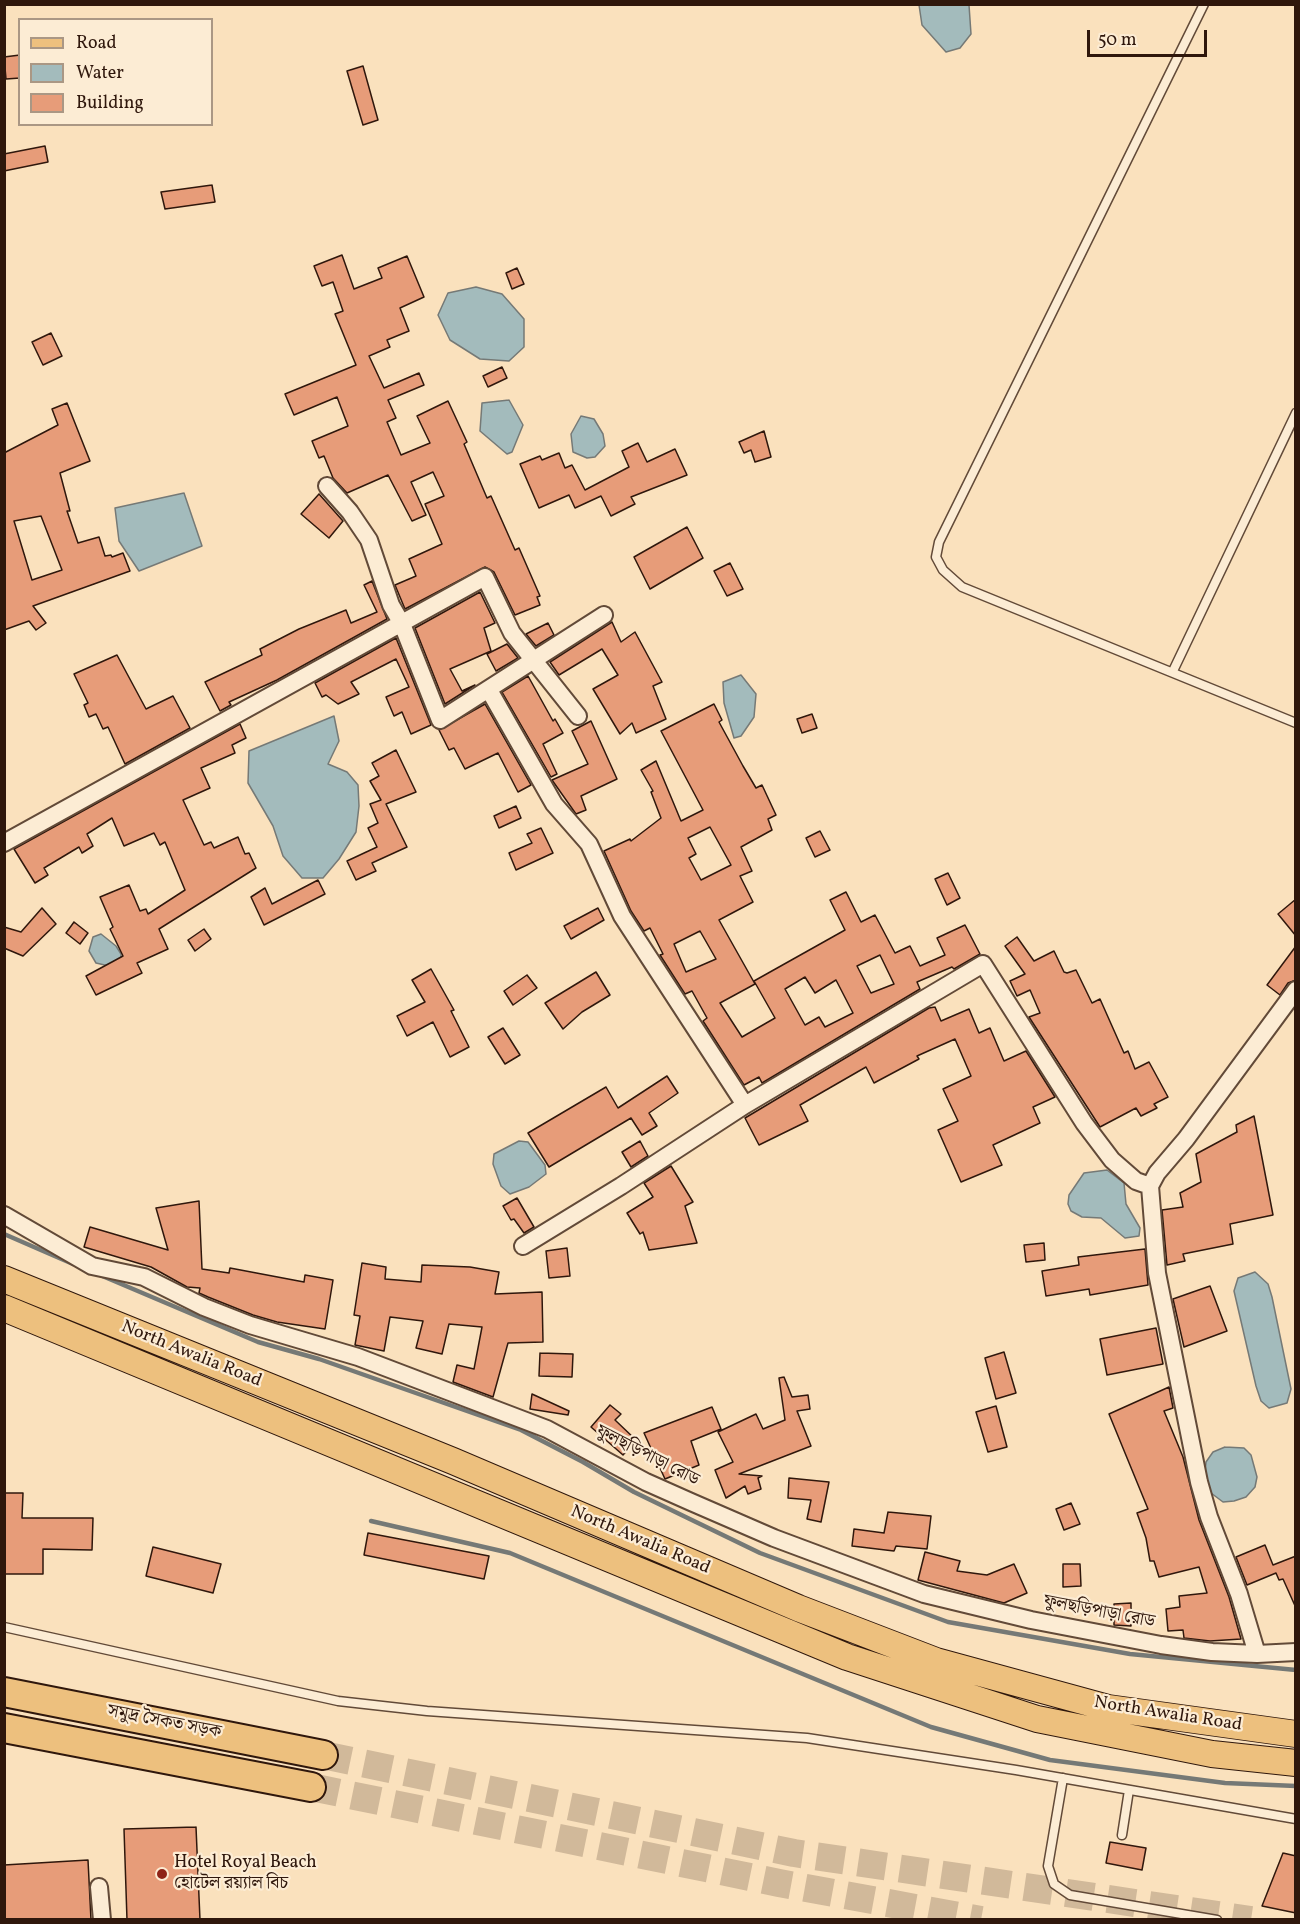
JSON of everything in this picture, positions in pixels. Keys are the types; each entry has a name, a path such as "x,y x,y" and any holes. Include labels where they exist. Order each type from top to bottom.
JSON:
{"highway":[{"name":"সমুদ্র সৈকত সড়ক","path":"4,1692 323,1755"},
{"name":"সমুদ্র সৈকত সড়ক","path":"4,1728 311,1787"}],"main road":[{"name":"North Awalia Road","path":"4,1279 447,1459 798,1608 936,1660 1108,1708 1296,1734"},
{"name":"North Awalia Road","path":"4,1308 847,1657 1037,1719 1212,1754 1296,1763"},
{"path":"365,1459 377,1431"},
{"path":"435,1488 447,1459"}],"street":[{"path":"327,486 350,512 369,540 391,606 402,624 440,720 603,615"},
{"path":"4,843 485,577 512,633 532,662 578,716"},
{"path":"489,690 554,804 589,844 627,924 745,1105"},
{"path":"523,1246 621,1186 745,1105 983,964 1084,1122 1112,1160 1136,1181 1150,1186"},
{"path":"1257,1654 1239,1594 1209,1517 1199,1482 1157,1273 1150,1186 1157,1173 1186,1139 1296,990"},
{"name":"ফুলছড়িপাড়া রোড","path":"4,1215 92,1266 144,1277 250,1325 358,1357 547,1429 646,1482 691,1502 774,1538 924,1594 1031,1620 1161,1645 1257,1654 1296,1652"},
{"path":"99,1887 102,1920"}],"lane":[{"path":"1204,4 939,542 936,556 943,570 962,587 1296,723"},
{"path":"1173,671 1296,413"},
{"path":"4,1627 338,1701 427,1711 807,1738 1063,1778 1296,1819"},
{"path":"1063,1778 1048,1866 1054,1884 1070,1895 1217,1920"},
{"path":"1122,1835 1130,1790"}],"water":[{"path":"919,5 969,5 971,34 960,48 946,52 922,25"},
{"path":"476,287 502,294 524,319 524,347 509,361 480,359 450,340 438,315 448,293"},
{"path":"509,400 523,425 512,452 507,454 480,431 482,403"},
{"path":"581,416 594,419 603,434 605,446 595,457 587,458 573,452 571,434"},
{"path":"184,493 202,546 139,571 119,541 115,508"},
{"path":"741,675 756,694 754,717 741,736 734,738 724,703 723,682"},
{"path":"334,716 339,741 328,764 347,772 358,785 359,806 356,832 339,859 323,878 302,878 283,856 273,826 248,783 249,751"},
{"path":"101,934 116,946 121,954 121,960 109,966 96,963 89,951 93,937"},
{"path":"519,1141 528,1142 545,1165 546,1174 529,1187 510,1194 501,1186 493,1164 494,1154"},
{"path":"1107,1170 1124,1183 1126,1204 1140,1228 1139,1236 1125,1238 1101,1218 1082,1217 1071,1211 1068,1204 1069,1195 1084,1173"},
{"path":"1255,1272 1268,1284 1272,1297 1291,1389 1287,1403 1269,1408 1261,1401 1256,1386 1234,1291 1238,1278"},
{"path":"1225,1447 1244,1448 1251,1455 1257,1477 1255,1487 1246,1497 1223,1502 1211,1493 1205,1472 1206,1462 1213,1452"}],"building":[{"path":"18,55 18,78 6,79 4,57"},
{"path":"363,66 378,120 363,125 347,71"},
{"path":"45,146 48,162 4,171 4,154"},
{"path":"212,185 215,202 165,209 161,192"},
{"path":"342,255 354,289 382,278 378,268 407,256 424,297 400,308 409,331 387,340 390,347 369,356 384,388 419,373 424,385 388,400 396,418 387,422 401,455 430,443 417,416 448,401 467,442 464,444 487,498 491,496 515,550 519,548 540,596 537,597 540,605 515,615 494,572 485,567 405,609 395,585 416,576 409,559 442,544 425,504 444,496 433,472 411,482 426,515 412,521 388,475 347,493 333,478 324,456 319,458 312,441 348,426 337,397 294,415 285,394 356,365 335,314 343,311 333,282 322,286 314,266"},
{"path":"517,268 524,284 512,289 506,273"},
{"path":"51,333 62,356 43,365 32,342"},
{"path":"502,367 507,378 488,387 483,376"},
{"path":"67,403 90,461 60,473 70,511 67,511 78,543 99,537 105,556 111,555 112,557 123,553 130,571 33,606 46,623 36,630 29,621 4,630 4,453 58,425 52,409","holes":["41,516 62,570 32,580 14,521"]},
{"path":"764,431 771,457 755,462 751,450 744,453 739,442"},
{"path":"638,443 647,462 675,449 687,475 631,497 635,504 611,516 601,496 575,508 569,495 539,508 520,464 540,456 542,460 559,453 565,468 572,465 585,490 629,467 622,451"},
{"path":"319,494 343,521 329,538 301,514"},
{"path":"687,527 703,558 650,589 634,557"},
{"path":"730,563 743,589 727,596 714,571"},
{"path":"372,581 387,619 277,680 229,702 231,705 220,711 205,682 262,655 260,649 299,629 346,610 351,623 377,612 364,585"},
{"path":"480,592 495,623 484,628 491,651 450,669 462,691 475,685 445,704 415,628"},
{"path":"612,622 621,642 635,632 662,682 653,686 666,719 636,733 632,723 620,734 593,689 618,675 602,649 559,675 550,662"},
{"path":"548,623 554,635 536,646 526,634"},
{"path":"396,638 431,725 411,734 402,712 394,716 386,697 409,687 396,659 351,682 359,694 338,704 326,695 322,697 315,683"},
{"path":"507,644 518,658 496,671 487,654"},
{"path":"117,655 146,709 173,696 190,728 125,764 108,727 103,729 96,714 89,717 84,705 88,703 74,674"},
{"path":"528,676 553,721 555,719 563,733 543,744 557,774 551,777 502,692"},
{"path":"485,704 531,785 518,792 498,753 465,769 454,748 449,750 439,730"},
{"path":"714,704 722,720 719,722 743,766 756,788 762,785 776,815 768,819 772,830 741,847 752,871 740,876 753,902 719,920 755,984 720,1003 742,1037 775,1018 754,981 845,930 830,900 846,892 861,922 875,915 895,953 910,946 920,966 945,955 937,938 965,925 980,954 954,969 952,967 917,982 920,989 762,1083 759,1077 744,1085 703,1021 707,1018 692,991 685,994 660,955 663,954 650,928 644,931 631,911 604,851 630,839 631,841 661,818 651,792 653,791 641,770 656,761 681,821 703,810 661,731","holes":["710,827 731,865 701,880 689,858 696,854 688,838","700,931 716,959 686,972 674,944","880,955 894,984 871,993 857,966","805,977 815,993 836,980 853,1013 825,1027 819,1017 805,1025 785,989"]},
{"path":"812,714 817,728 802,733 797,719"},
{"path":"591,721 617,779 581,796 586,810 576,814 552,780 588,764 572,731"},
{"path":"240,724 246,738 232,745 235,753 201,768 210,788 183,800 204,845 211,842 214,848 238,837 245,854 249,853 256,868 159,929 168,949 137,963 142,973 96,995 86,976 123,956 110,929 113,927 100,897 129,885 140,911 146,909 148,914 185,890 165,842 160,845 154,833 124,846 112,818 87,834 93,846 82,853 79,847 44,868 48,875 35,883 14,849"},
{"path":"396,750 416,792 386,804 407,847 372,863 376,871 356,880 347,861 377,847 368,828 378,823 370,804 381,800 370,781 379,776 372,763"},
{"path":"516,806 521,818 499,828 494,816"},
{"path":"541,828 553,853 516,870 509,853 532,843 527,834"},
{"path":"820,831 830,850 815,857 806,838"},
{"path":"948,873 960,898 947,905 935,879"},
{"path":"318,880 325,894 264,925 251,897 265,888 272,904"},
{"path":"1296,899 1296,936 1278,914"},
{"path":"42,908 56,924 23,956 4,948 4,927 21,932"},
{"path":"598,908 604,920 571,939 564,926"},
{"path":"74,922 88,933 80,944 66,933"},
{"path":"204,929 211,939 195,951 188,940"},
{"path":"1017,937 1034,961 1054,951 1064,972 1076,970 1092,1003 1100,999 1124,1053 1128,1051 1135,1069 1149,1062 1168,1097 1154,1104 1157,1108 1141,1116 1136,1108 1100,1127 1029,1017 1040,1013 1030,990 1017,996 1010,981 1025,974 1005,946"},
{"path":"1296,946 1296,980 1288,983 1280,995 1267,985"},
{"path":"431,969 454,1010 451,1011 469,1047 450,1057 433,1022 407,1036 397,1016 425,1002 412,980"},
{"path":"596,972 610,995 582,1012 563,1029 545,1003"},
{"path":"527,975 537,988 513,1005 504,991"},
{"path":"935,1007 941,1021 969,1009 979,1033 990,1028 1004,1061 1026,1051 1055,1097 1033,1107 1040,1123 993,1145 1002,1165 961,1182 938,1130 958,1121 943,1089 971,1076 955,1039 917,1056 919,1059 874,1083 866,1067 800,1105 808,1121 759,1145 745,1118 929,1008"},
{"path":"503,1028 520,1055 505,1064 488,1037"},
{"path":"667,1076 678,1093 649,1113 657,1126 642,1135 631,1118 549,1167 528,1133 606,1087 618,1108"},
{"path":"1254,1116 1273,1215 1230,1224 1233,1244 1183,1254 1185,1261 1167,1265 1162,1210 1183,1207 1180,1193 1201,1182 1196,1154 1237,1132 1236,1125"},
{"path":"640,1141 648,1156 631,1167 622,1152"},
{"path":"671,1166 693,1202 685,1206 697,1243 649,1250 643,1232 640,1234 627,1213 653,1197 644,1183"},
{"path":"517,1198 534,1227 524,1233 514,1219 511,1220 503,1206"},
{"path":"199,1201 202,1269 229,1273 230,1268 304,1282 305,1275 333,1280 325,1329 277,1322 253,1315 199,1293 200,1288 187,1287 151,1267 84,1247 90,1227 168,1250 156,1208"},
{"path":"1044,1243 1045,1260 1026,1262 1024,1245"},
{"path":"567,1248 570,1276 549,1278 546,1251"},
{"path":"1145,1249 1148,1285 1090,1295 1089,1289 1046,1296 1042,1271 1079,1265 1078,1257"},
{"path":"362,1263 386,1267 385,1279 421,1282 422,1265 470,1267 499,1272 495,1294 542,1292 543,1342 508,1343 493,1397 453,1382 457,1365 474,1369 482,1327 449,1324 442,1354 416,1348 423,1321 390,1317 384,1351 355,1345 360,1316 354,1315"},
{"path":"1210,1286 1227,1331 1184,1347 1173,1299"},
{"path":"1156,1328 1163,1364 1107,1375 1100,1339"},
{"path":"1004,1352 1016,1393 996,1399 985,1358"},
{"path":"540,1353 573,1354 572,1377 539,1376"},
{"path":"784,1377 792,1397 808,1395 810,1409 797,1411 811,1446 739,1474 762,1476 758,1478 761,1489 748,1494 745,1486 726,1498 715,1470 733,1462 718,1432 756,1414 763,1429 785,1420 779,1378"},
{"path":"1169,1387 1173,1408 1164,1411 1183,1457 1199,1520 1229,1597 1241,1639 1210,1641 1184,1638 1183,1630 1168,1631 1166,1609 1180,1607 1179,1596 1207,1593 1199,1567 1159,1577 1154,1561 1150,1561 1146,1538 1137,1513 1148,1509 1109,1414"},
{"path":"532,1394 569,1411 568,1415 530,1409"},
{"path":"610,1405 621,1414 615,1420 636,1440 623,1455 591,1427"},
{"path":"996,1406 1007,1447 988,1452 976,1412"},
{"path":"712,1407 721,1429 691,1441 699,1465 665,1479 644,1433"},
{"path":"789,1478 829,1482 821,1522 807,1519 811,1500 788,1498"},
{"path":"4,1493 23,1493 22,1518 93,1518 92,1550 43,1549 43,1574 4,1574"},
{"path":"1071,1503 1080,1524 1064,1530 1056,1509"},
{"path":"888,1512 931,1516 927,1549 896,1546 894,1551 852,1546 854,1529 884,1533"},
{"path":"368,1533 489,1556 484,1579 364,1555"},
{"path":"1265,1545 1273,1565 1296,1556 1296,1608 1283,1579 1279,1580 1276,1573 1247,1585 1236,1557"},
{"path":"153,1547 221,1564 213,1593 146,1576"},
{"path":"925,1552 960,1561 957,1571 987,1575 1014,1564 1027,1593 1004,1603 918,1580"},
{"path":"1063,1564 1080,1564 1081,1586 1063,1587"},
{"path":"1131,1603 1131,1626 1114,1625 1114,1604"},
{"name":"Hotel Royal Beach হোটেল রয়্যাল বিচ","path":"196,1827 200,1920 127,1920 124,1829"},
{"path":"1110,1842 1146,1848 1142,1870 1106,1863"},
{"path":"1283,1853 1296,1856 1296,1913 1262,1906"},
{"path":"88,1860 91,1920 4,1920 4,1865"}],"waterway":[{"path":"4,1234 73,1264"},
{"path":"100,1275 258,1342 319,1359 521,1430 634,1492 760,1553 948,1622 1130,1654 1296,1670"},
{"path":"371,1521 510,1553 931,1727 1050,1760 1225,1783 1296,1786"}],"tunnel":[{"path":"323,1755 794,1853 1251,1920"},
{"path":"311,1787 779,1883 981,1920"}],"place":[{"name":"Hotel Royal Beach হোটেল রয়্যাল বিচ","path":"162,1874"}]}
